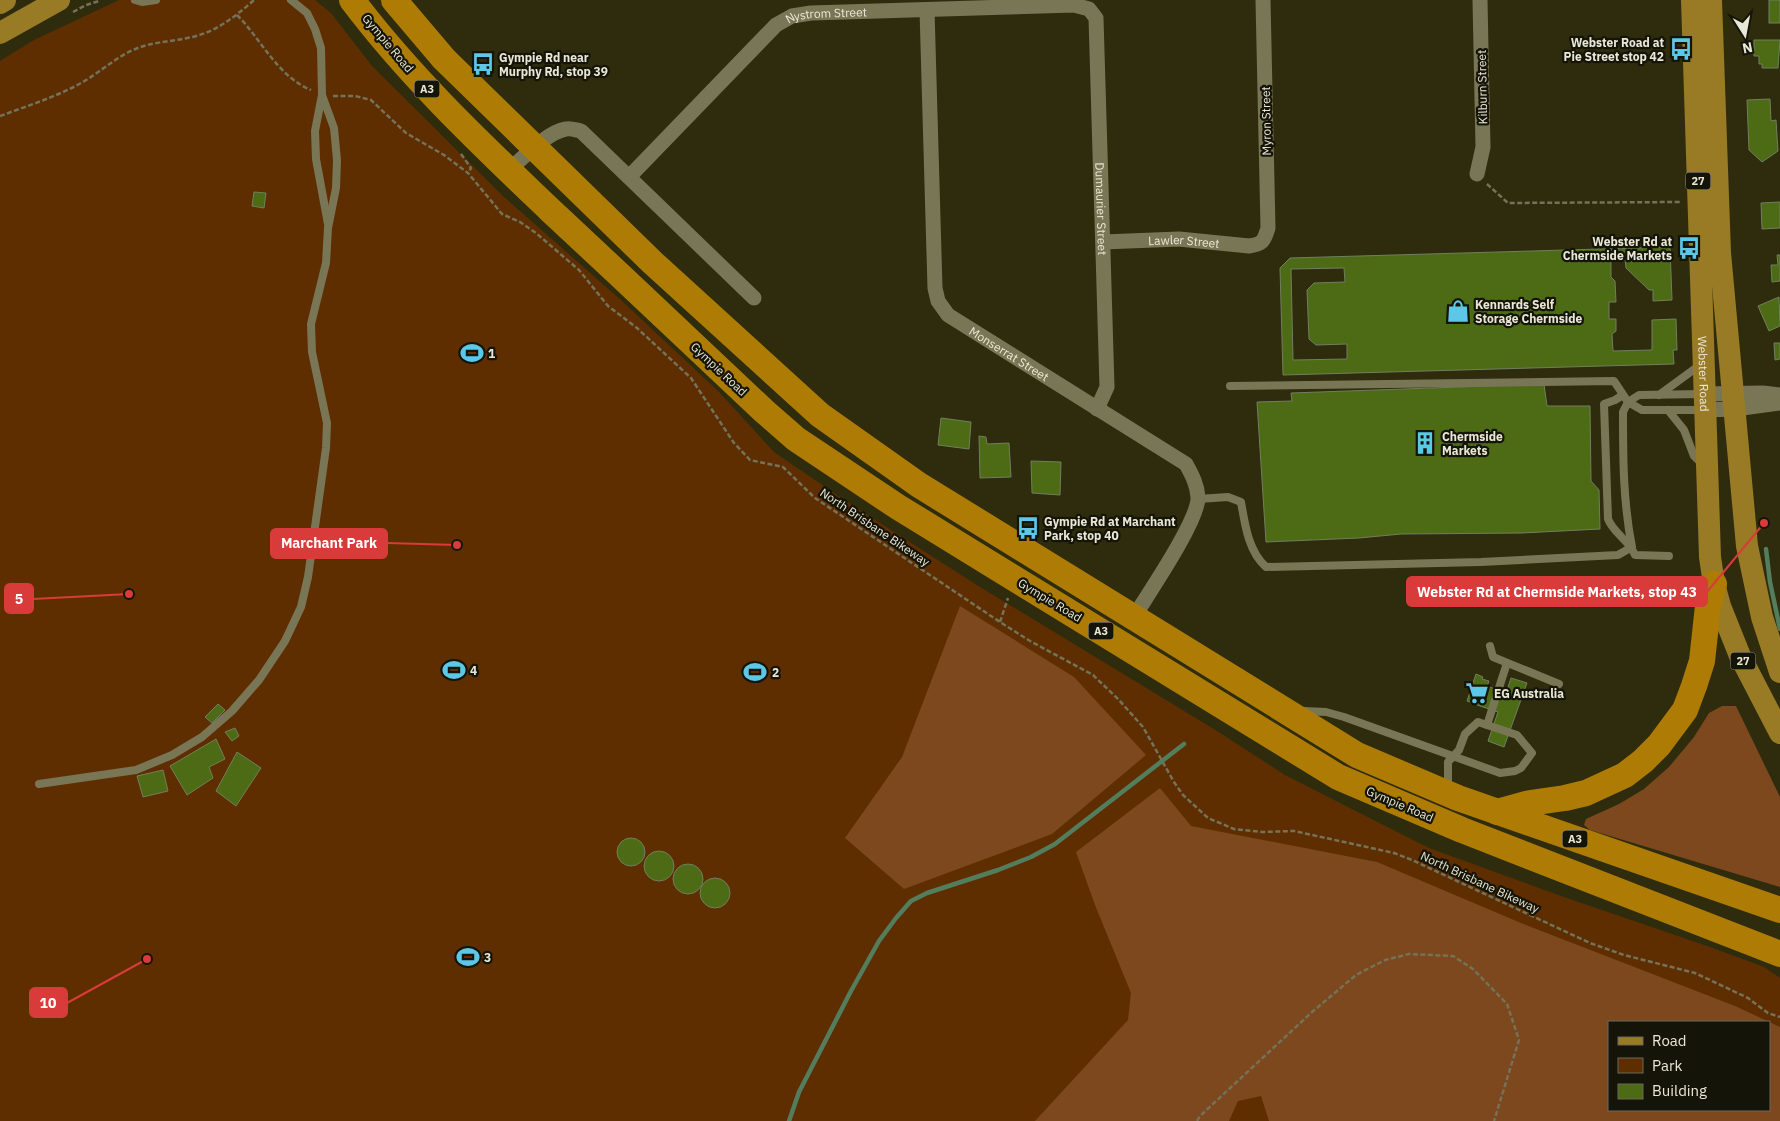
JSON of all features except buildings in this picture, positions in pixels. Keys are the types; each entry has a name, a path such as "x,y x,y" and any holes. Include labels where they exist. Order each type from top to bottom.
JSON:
{"highway":[{"name":"Gympie Road","path":"352,0 371,25 429,91 509,170 796,439 898,507 1338,777 1462,830 1780,954"},
{"name":"A3","path":"394,0 444,59 653,263 820,415 919,485 1357,755 1497,812 1780,910"},
{"path":"1497,812 1530,803 1586,793 1625,774 1644,761 1659,745 1685,710 1702,661 1708,606 1714,584"}],"main road":[{"path":"0,3 5,0"},
{"path":"0,33 59,0"},
{"name":"Webster Road","path":"1692,0 1709,549 1714,584 1720,606 1740,656 1780,733"},
{"name":"27","path":"1711,0 1720,253 1747,546 1762,617 1780,672"}],"street":[{"name":"Myron Street","path":"1263,0 1268,228 1264,240"},
{"name":"Kilburn Street","path":"1477,174 1483,147 1480,0"},
{"name":"Nystrom Street","path":"629,177 776,25 792,16 811,13 927,10 1036,3 1074,5 1090,9"},
{"name":"Dumaurier Street","path":"1090,9 1096,18 1107,387 1097,409"},
{"name":"Monserrat Street","path":"927,10 935,288 938,302 948,315 1186,464 1195,480 1198,499"},
{"path":"509,170 535,147 561,130 568,128 581,132 754,298"},
{"name":"Lawler Street","path":"1103,242 1179,239 1249,246 1256,245 1264,240"},
{"path":"1734,401 1763,393 1780,395"},
{"path":"1704,402 1780,403"},
{"path":"1134,617 1191,522 1198,499"}],"lane":[{"path":"135,0 142,2 156,0"},
{"path":"291,0 307,14 315,29 321,48 322,95 315,132 316,159 328,228"},
{"path":"39,784 136,770 172,755 202,737 232,711 259,680 285,641 301,607 308,577 326,448 327,423 312,352 311,324 326,263 328,228 336,188 337,160 334,128 322,95"},
{"path":"1659,395 1703,362"},
{"path":"1230,386 1614,381 1626,398 1642,410 1668,410 1704,402"},
{"path":"1632,547 1616,533 1608,519 1604,404 1639,395 1659,395 1704,402"},
{"path":"1626,398 1622,412 1624,481 1632,547 1635,554 1669,556"},
{"path":"1668,410 1684,430 1694,456 1706,468"},
{"path":"1198,499 1228,497 1241,502 1244,522 1253,549 1266,567 1570,558 1618,555 1632,547"},
{"path":"1490,646 1493,657 1559,684"},
{"path":"1487,725 1507,663"},
{"path":"1278,706 1310,712 1326,712 1344,717 1454,756 1500,773 1507,773 1522,768 1532,753 1517,735 1478,722 1465,734 1459,750 1454,756 1448,762 1448,781 1444,792"}],"path":[{"path":"0,116 48,98 81,82 131,50 152,42 194,37 218,27 237,15 254,0"},
{"name":"North Brisbane Bikeway","path":"237,15 281,69 302,86 322,95 355,96 371,100 406,133 444,155 468,173 502,214 520,222 536,233 579,270 608,306 637,328 691,378 734,443 750,460 783,467 815,498 1000,622 1030,641 1093,675 1143,727 1183,795 1208,818 1234,830 1263,832 1294,831 1394,853 1590,943 1624,955 1695,973 1748,998 1768,1013 1780,1017"},
{"path":"460,152 471,168 468,173"},
{"path":"1477,174 1508,204 1698,201"},
{"path":"1000,622 1009,599 1004,594"},
{"path":"1197,1121 1200,1116 1312,1012 1356,975 1385,960 1409,954 1453,956 1473,969 1507,1004 1519,1040 1494,1121"}],"green space":[{"path":"119,0 315,0 331,13 372,66 503,196 622,301 719,392 774,452 847,502 980,587 1217,731 1285,775 1429,848 1764,967 1780,978 1780,1121 0,1121 0,61 34,40"}],"shaded area":[{"path":"960,606 1074,677 1146,755 1052,834 904,889 845,838 902,757"},
{"path":"1722,706 1736,706 1780,797 1780,887 1590,830 1584,825 1586,819 1619,804 1644,789 1669,767 1694,737 1709,713"},
{"path":"1160,788 1191,826 1377,862 1521,923 1735,1006 1767,1021 1608,1021 1608,1111 1770,1111 1770,1022 1780,1027 1780,1121 1269,1121 1261,1096 1238,1101 1229,1121 1035,1121 1128,1020 1131,993 1095,905 1076,852"}],"waterway":[{"path":"1766,549 1770,582 1780,629"},
{"path":"789,1121 799,1092 851,991 879,941 911,901 927,893 1031,857 1055,844 1184,744"}],"place":[{"name":"Webster Road at Pie Street stop 42","path":"1681,49"},
{"name":"Gympie Rd near Murphy Rd, stop 39","path":"483,64"},
{"name":"Webster Rd at Chermside Markets","path":"1689,248"},
{"name":"Kennards Self Storage Chermside","path":"1458,311"},
{"name":"1","path":"472,353"},
{"name":"Chermside Markets","path":"1425,443"},
{"name":"Webster Rd at Chermside Markets, stop 43","path":"1764,523"},
{"name":"Gympie Rd at Marchant Park, stop 40","path":"1028,528"},
{"name":"Marchant Park","path":"457,545"},
{"name":"5","path":"129,594"},
{"name":"4","path":"454,670"},
{"name":"2","path":"755,672"},
{"name":"EG Australia","path":"1477,693"},
{"name":"3","path":"468,957"},
{"name":"10","path":"147,959"}]}
